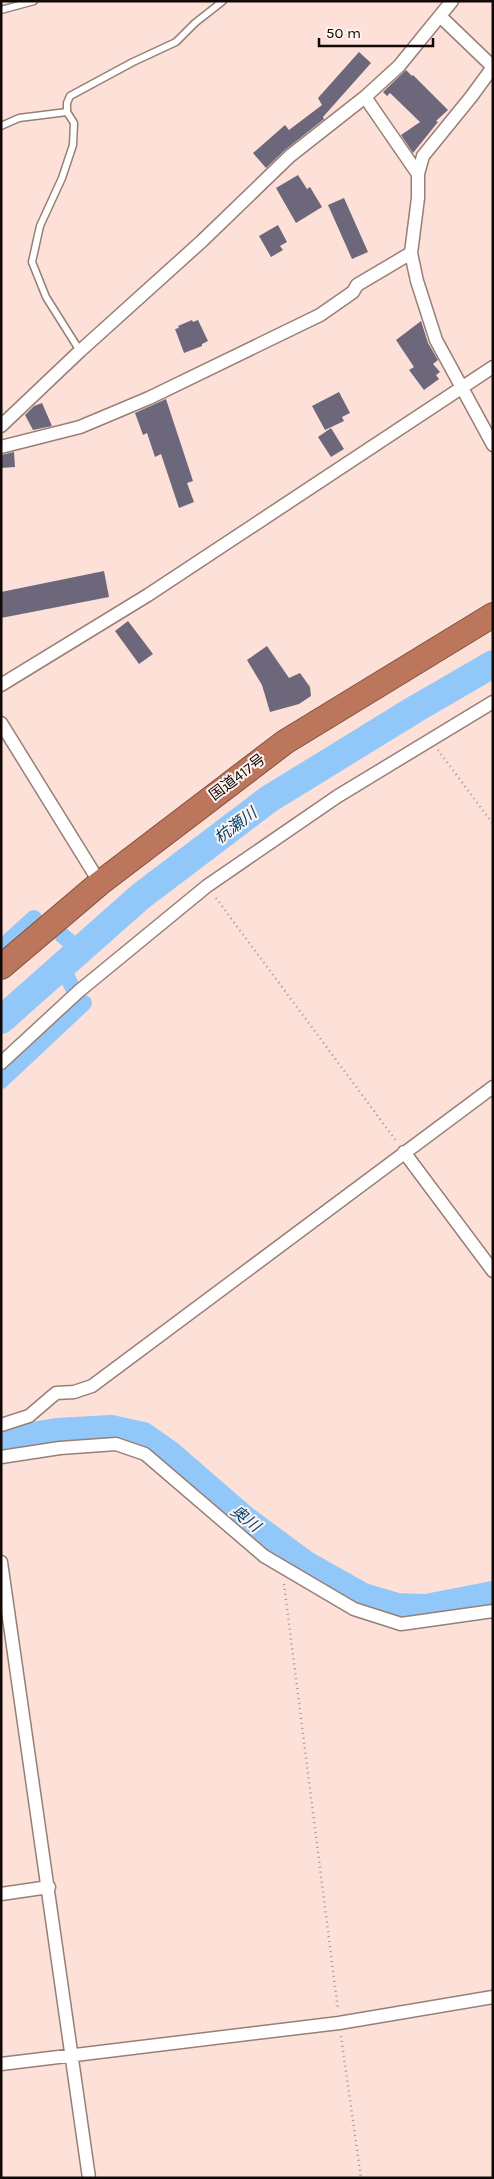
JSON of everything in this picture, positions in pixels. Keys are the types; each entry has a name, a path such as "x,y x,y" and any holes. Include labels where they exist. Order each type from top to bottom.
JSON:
{"highway":[{"name":"国道417号","path":"1,967 100,883 284,742 493,615"}],"street":[{"path":"1,426 80,351 202,242 290,156 365,97 399,66 441,17 452,1"},
{"path":"441,17 493,67 423,156 418,174 418,198 411,253 417,281 436,340 493,445"},
{"path":"365,97 418,174"},
{"path":"1,447 80,427 149,398 320,315 353,292 357,285 411,253"},
{"path":"1,685 148,595 493,367"},
{"path":"1,1063 79,991 207,886 338,796 493,702"},
{"path":"1,722 100,883"},
{"path":"1,1425 28,1416 56,1393 74,1392 92,1386 493,1087"},
{"path":"404,1152 493,1271"},
{"path":"1,1457 60,1448 116,1444 145,1454 264,1556 354,1609 401,1624 493,1611"},
{"path":"1,1562 89,2178"},
{"path":"1,1894 48,1887"},
{"path":"1,2064 339,2023 493,1998"}],"lane":[{"path":"1,10 34,1"},
{"path":"80,351 46,297 32,262 40,226 62,178 73,145 74,123 67,112 67,103 70,96 133,62 176,42 195,23 223,1"},
{"path":"1,126 19,118 67,112"}],"path":[{"path":"431,740 493,824"},
{"path":"207,886 404,1152"},
{"path":"281,1566 339,2023 361,2178"}],"building":[{"path":"359,52 371,63 323,117 324,119 266,168 253,153 285,125 289,130 322,105 318,98"},
{"path":"406,70 448,110 436,121 438,122 413,153 401,135 420,122 390,93 387,96 383,92"},
{"path":"298,175 307,189 310,187 322,207 296,223 276,188"},
{"path":"344,198 368,252 352,259 328,205"},
{"path":"278,225 287,242 280,246 283,250 271,257 259,236"},
{"path":"192,320 193,322 198,320 208,341 202,344 202,346 184,353 175,329"},
{"path":"421,321 428,343 438,360 433,364 440,372 436,375 439,379 424,390 409,370 414,367 396,340"},
{"path":"339,392 350,413 342,417 344,421 325,430 312,406"},
{"path":"166,399 193,481 187,483 194,502 179,508 161,454 155,457 147,433 143,435 135,413"},
{"path":"42,403 52,426 33,430 25,415 34,406"},
{"path":"331,428 344,449 331,457 318,437"},
{"path":"14,452 15,467 1,468 1,455"},
{"path":"104,571 109,597 1,618 1,592"},
{"path":"128,621 153,654 139,664 115,631"},
{"path":"267,646 289,678 300,673 310,687 311,696 299,704 270,712 262,685 247,660"}],"waterway":[{"name":"杭瀬川","path":"1,1020 141,896 269,799 417,708 493,664"},
{"path":"1,948 34,918"},
{"path":"62,935 79,950"},
{"path":"61,966 73,988"},
{"path":"1,1081 84,1003"},
{"name":"奥川","path":"1,1441 57,1432 111,1429 143,1436 170,1455 245,1520 306,1565 363,1597 397,1607 426,1608 493,1595"}]}
